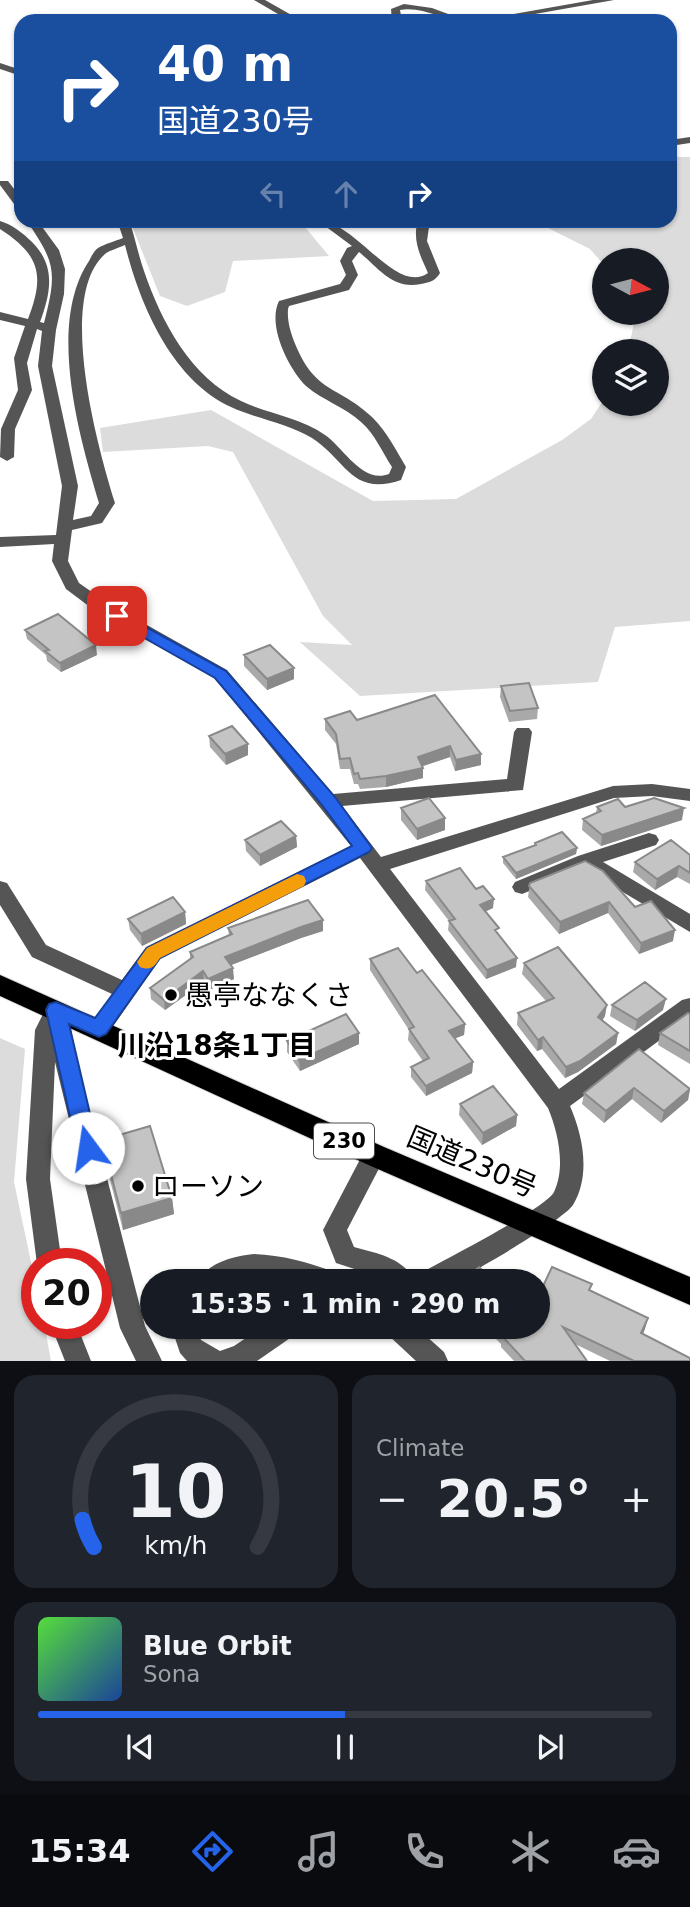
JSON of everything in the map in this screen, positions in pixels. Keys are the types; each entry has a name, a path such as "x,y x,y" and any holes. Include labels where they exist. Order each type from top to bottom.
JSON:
{"highway":[{"name":"国道230号","path":"0,985 374,1154 690,1291"}],"street":[{"path":"258,0 284,14"},
{"path":"522,14 610,0"},
{"path":"396,14 395,9 401,4 414,2 426,4 442,14"},
{"path":"4,183 14,197"},
{"path":"0,225 17,234 36,252 44,274 44,296 19,368 25,384 20,403 8,426 7,457"},
{"path":"37,228 53,250 59,269 58,294 49,330 45,366 70,486 66,532 60,561 72,586 111,612 221,674 328,801 557,1103 565,1121 573,1167 563,1200 534,1222 451,1269"},
{"path":"126,228 139,275 159,317 177,351 206,386 249,411 290,422 317,435 335,448 361,478 377,482 396,477 399,467 382,438 365,419 321,393 306,380 296,364 279,317 283,304 345,287 352,275 346,261 351,251 361,247"},
{"path":"329,228 361,247 390,276 402,281 430,278 434,273 420,246 418,233 420,228"},
{"path":"0,542 66,532 97,520 107,503 96,469 85,417 76,352 75,310 85,275 97,256 114,241 130,239"},
{"path":"0,316 49,330"},
{"path":"328,801 516,785 523,732"},
{"path":"376,866 613,792 652,790 690,796"},
{"path":"522,887 585,861 649,841"},
{"path":"99,1029 153,953 363,848"},
{"path":"585,861 690,924"},
{"path":"0,888 39,951 126,991"},
{"path":"557,1103 690,1006"},
{"path":"48,1248 38,1179 46,1030 56,1010"},
{"path":"56,1010 69,1073 130,1315 149,1361"},
{"path":"374,1154 335,1230 345,1255 386,1269"},
{"path":"239,1269 252,1263 290,1269"},
{"path":"69,1339 78,1361"},
{"path":"186,1339 187,1344 202,1357 212,1361"},
{"path":"227,1361 242,1356 268,1339"},
{"path":"409,1339 430,1360"}],"shaded area":[{"path":"677,157 690,157 690,621 615,627 598,682 360,696 300,642 352,645 323,616 233,452 208,446 103,452 100,428 211,410 373,501 456,499 562,440 593,416 669,416 669,339 631,339 633,326 669,325 669,248 592,248 592,251 548,228 677,228"},
{"path":"133,228 306,228 329,256 233,261 225,292 187,306 160,296"},
{"path":"0,1038 25,1049 14,1182 28,1248 21,1248 21,1339 47,1339 51,1361 0,1361"}],"building":[{"path":"58,614 96,645 60,663 25,630"},
{"path":"270,645 294,668 267,679 244,655"},
{"path":"529,683 538,708 510,711 501,686"},
{"path":"435,695 481,754 456,760 450,746 418,757 423,768 360,779 358,773 354,774 350,758 340,759 336,734 325,719 350,711 357,720"},
{"path":"232,726 248,744 225,754 209,736"},
{"path":"429,798 445,818 417,829 401,808"},
{"path":"654,798 684,808 602,835 583,819 601,811 597,807 618,799 625,807"},
{"path":"281,821 296,836 260,855 245,840"},
{"path":"562,832 577,848 516,873 503,857 536,845 535,843"},
{"path":"671,840 690,855 690,873 679,866 657,879 635,862"},
{"path":"585,861 603,871 635,907 651,901 675,930 641,943 609,902 560,922 529,886 530,883"},
{"path":"460,868 476,889 483,886 494,899 480,905 499,928 495,930 517,958 487,970 449,921 455,919 426,881"},
{"path":"173,897 185,912 141,934 128,919"},
{"path":"308,900 323,920 225,957 233,968 208,979 203,971 164,1000 150,988 193,957 190,952 232,934 228,928"},
{"path":"558,947 607,1005 598,1017 618,1033 580,1061 566,1067 543,1037 538,1040 518,1013 554,998 524,963"},
{"path":"398,948 417,973 422,970 465,1024 449,1031 473,1062 426,1086 411,1067 429,1058 409,1029 414,1027 370,959"},
{"path":"645,982 666,999 637,1020 612,1005"},
{"path":"346,1014 359,1033 299,1060 287,1041"},
{"path":"690,1014 690,1051 660,1033"},
{"path":"639,1049 690,1089 664,1111 634,1088 606,1111 584,1093"},
{"path":"493,1086 517,1115 483,1133 460,1104"},
{"name":"ローソン","path":"150,1126 172,1198 121,1213 102,1140"},
{"path":"552,1267 592,1284 589,1290 648,1318 641,1333 690,1358 690,1361 634,1361 563,1327 587,1361 525,1361 505,1339 550,1339"}],"slow traffic":[{"path":"147,962 153,953 297,881"}],"place":[{"name":"愚亭ななくさ","path":"171,995"},
{"name":"ローソン","path":"138,1186"}],"district":[{"name":"川沿18条1丁目","path":"217,1045"}],"route":[{"path":"88,1148 56,1010 99,1029 153,953 363,848 328,801 221,674 117,616"}]}
